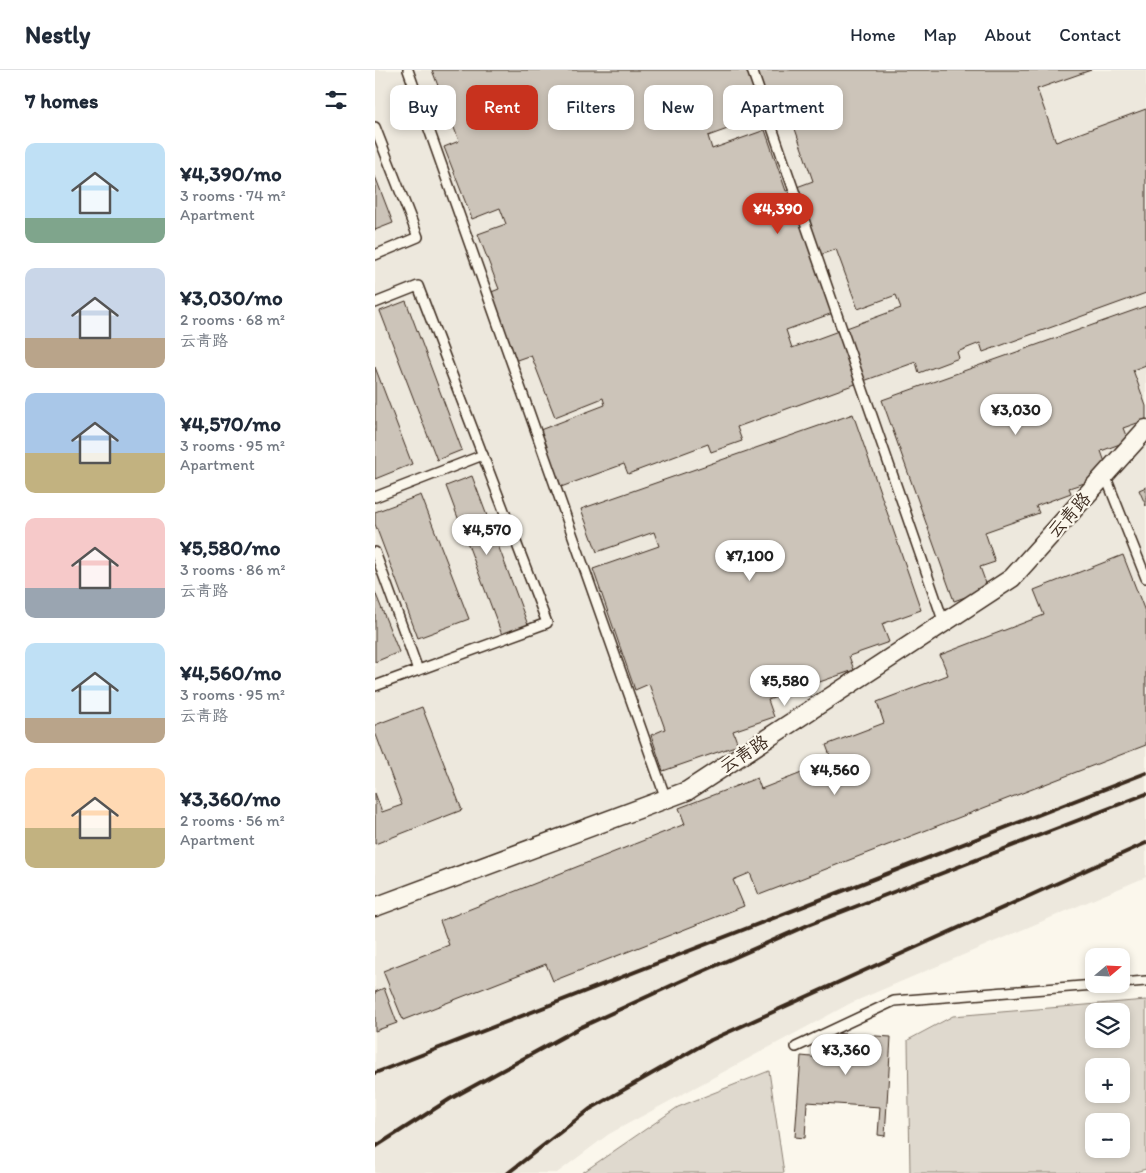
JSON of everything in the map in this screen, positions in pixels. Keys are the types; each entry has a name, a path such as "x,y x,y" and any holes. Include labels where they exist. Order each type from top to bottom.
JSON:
{"street":[{"name":"云青路","path":"375,907 687,791 1012,578 1146,429"}],"lane":[{"path":"408,70 666,799"},
{"path":"752,70 944,623"},
{"path":"375,130 418,237 375,255"},
{"path":"375,303 418,286 547,623 375,686"},
{"path":"375,497 483,455"},
{"path":"1105,475 1146,578"},
{"path":"375,552 418,670"},
{"path":"1130,982 1146,981"},
{"path":"796,1047 893,1001 1085,986"}],"shaded area":[{"path":"375,70 1146,70 1146,877 851,1003 609,1134 557,1173 375,1173"},
{"path":"1146,1000 1146,1169 1131,1173 910,1173 908,1040 953,1016 1085,1005 1085,1048 1130,1048 1130,1003 1110,1003"},
{"path":"769,1071 784,1173 582,1173 678,1107"}],"building":[{"path":"432,70 1091,70 1037,89 1056,142 1146,109 1146,293 983,352 980,343 957,352 959,358 919,373 916,362 737,427 742,441 711,452 708,444 628,474 624,464 561,487 540,430 605,405 603,398 555,417 531,355 514,361 489,293 499,289 478,234 506,224 500,208 472,219 444,147 459,141 455,130 456,85 438,85","holes":["723,85 843,85 843,130 795,130 813,181 786,191 765,130 712,149 708,136 725,130 723,130","836,249 858,309 896,295 901,308 792,348 786,330 833,313 812,258"]},
{"path":"375,176 393,223 375,230"},
{"path":"406,301 462,450 437,460 380,311"},
{"path":"1146,306 1146,365 1133,370 1146,406 1146,420 1123,428 1128,441 1101,451 1106,465 1094,480 1069,488 1071,493 1036,506 1039,513 985,532 995,562 980,567 988,589 954,601 882,400"},
{"path":"375,367 412,464 375,479"},
{"path":"853,414 921,610 882,624 889,642 849,656 854,670 768,700 774,717 733,731 738,745 663,771 651,735 665,729 649,684 635,690 593,569 659,546 654,532 597,552 581,509"},
{"path":"472,476 528,625 502,635 446,486"},
{"path":"1146,487 1146,506 1139,490"},
{"path":"421,495 469,619 418,638 375,524 375,512"},
{"path":"1123,555 1146,614 1146,745 759,895 750,873 733,880 744,906 553,981 546,964 403,1020 383,971 449,945 440,921 685,824 679,808 757,778 761,789 832,761 826,745 884,723 877,702 948,675 940,655 1044,615 1034,590"},
{"path":"375,592 399,652 375,662"},
{"path":"422,707 462,810 375,844 375,793 382,812 402,805 375,732 375,725"},
{"path":"384,988 397,1023 375,1031 375,992"},
{"path":"833,1033 891,1037 885,1136 878,1135 880,1107 807,1102 805,1138 795,1137 801,1056 822,1058"}],"railway":[{"path":"375,1073 1146,773"},
{"path":"375,1147 450,1099 579,1028 690,977 808,925 1146,794"},
{"path":"508,1173 590,1109 711,1040 1146,843"}]}
